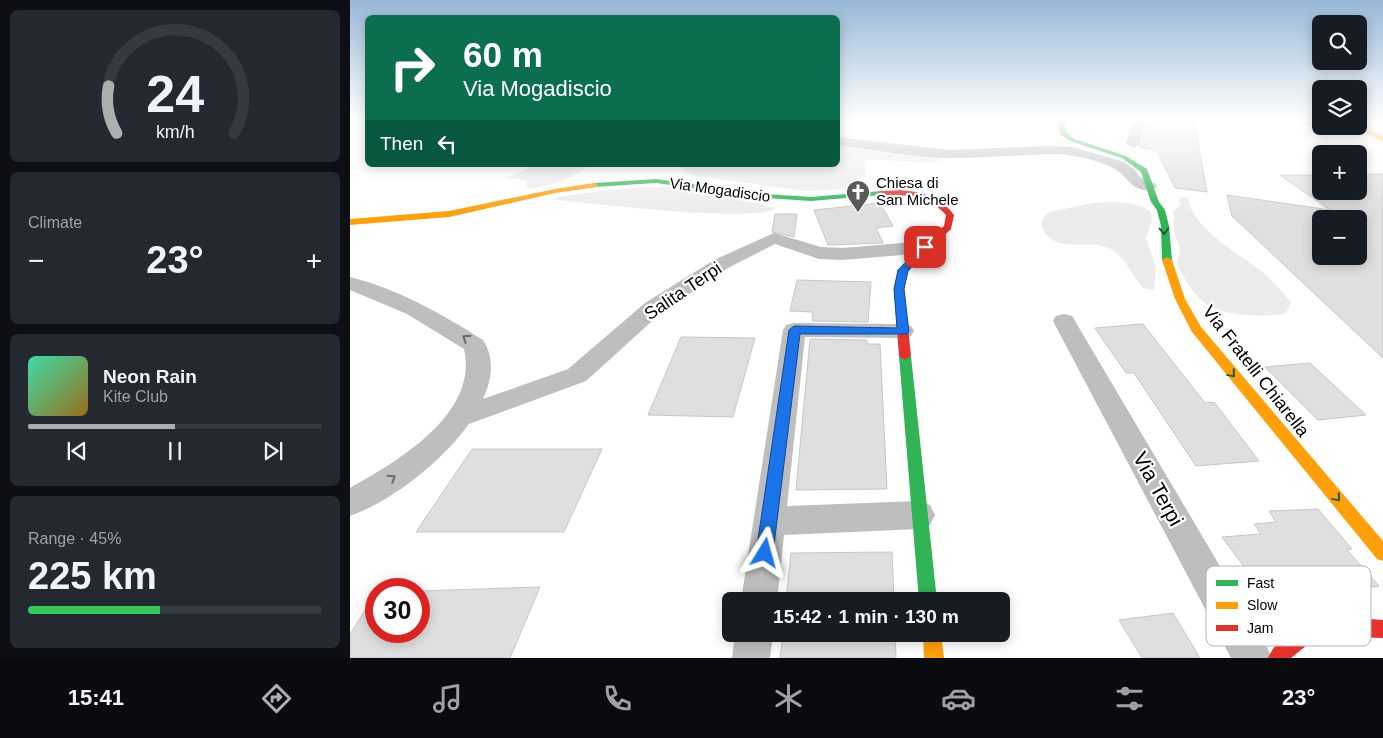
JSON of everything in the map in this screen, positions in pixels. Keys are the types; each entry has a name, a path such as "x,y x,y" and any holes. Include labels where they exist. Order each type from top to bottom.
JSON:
{"street":[{"path":"912,151 950,154 1032,151"},
{"path":"1066,151 1073,151 1119,165 1129,172 1134,180 1149,186"},
{"name":"Via Fratelli Chiarella","path":"1106,151 1132,162 1144,172 1155,202 1161,210 1165,226 1167,264 1180,300 1196,329 1383,553"},
{"name":"Via Mogadiscio","path":"350,222 396,220 441,215 574,188 636,181 670,182 782,198 812,199 882,193 906,193 926,196 943,204 950,215 948,227 903,270 899,289 927,592"},
{"name":"Salita Terpi","path":"460,417 577,375 653,308 720,264 774,238 819,253 843,254 925,247"},
{"path":"350,283 380,292 452,329 475,344 480,369 474,389 460,417 429,451 410,467 350,503"},
{"name":"Via Terpi","path":"1064,321 1206,576"},
{"path":"760,592 794,330 903,332"},
{"path":"769,521 919,515"},
{"path":"751,658 753,642"},
{"path":"933,642 934,658"},
{"name":"Via Terpi","path":"1245,646 1252,658"},
{"path":"1278,658 1288,646"}],"shaded area":[{"path":"840,151 873,151 895,155 934,157 942,160 930,163 867,159 864,162 866,170 864,177 860,179 866,185 865,188 806,191 695,176 685,172 682,167 840,167"},
{"path":"532,167 588,167 561,182 534,188 527,187 526,180 506,178"},
{"path":"660,187 694,190 775,208 762,212 737,214 705,213 548,199 632,188"},
{"path":"1181,197 1188,197 1191,208 1197,218 1216,238 1272,280 1291,302 1286,313 1259,315 1226,312 1210,307 1196,295 1178,265 1180,249 1174,233 1173,212 1181,204 1179,200"},
{"path":"1115,202 1139,205 1151,212 1152,220 1146,239 1156,267 1154,290 1143,288 1114,251 1094,245 1062,243 1053,240 1046,234 1041,223 1045,215 1050,212 1093,203"}],"building":[{"path":"1157,151 1200,151 1207,192 1175,188"},
{"path":"1367,174 1383,174 1383,358 1232,216 1227,195 1330,210 1316,200 1367,200"},
{"path":"1280,175 1312,175 1312,197"},
{"path":"880,203 893,226 876,228 883,243 828,245 814,210"},
{"path":"775,214 797,214 794,237 772,232"},
{"path":"797,280 871,282 868,322 812,321 813,312 790,311"},
{"path":"1143,324 1205,403 1214,402 1259,461 1196,466 1134,373 1126,373 1095,328"},
{"path":"681,337 755,338 733,417 648,415"},
{"path":"810,339 867,340 867,344 880,344 887,489 796,490"},
{"path":"1310,363 1366,415 1318,420 1265,367"},
{"path":"472,449 602,449 564,532 416,532"},
{"path":"1318,509 1352,549 1347,550 1361,566 1243,566 1222,537 1261,534 1254,524 1276,522 1269,511"},
{"path":"892,552 894,592 787,592 791,553"},
{"path":"1371,577 1379,586 1371,587"},
{"path":"540,587 510,658 350,658 350,634 365,610 365,643 430,643 430,591"},
{"path":"1173,613 1200,658 1142,658 1119,620"},
{"path":"782,642 895,642 896,658 780,658"}],"traffic: fast":[{"path":"1105,151 1124,157 1144,171 1155,202 1161,210 1165,226 1167,260"},
{"path":"594,185 656,181 766,196 811,199 881,193"},
{"path":"905,356 927,592"}],"traffic: slow":[{"path":"350,222 449,214 555,191 594,185"},
{"path":"1167,260 1180,299 1196,329 1383,553"},
{"path":"933,642 934,658"}],"traffic: jam":[{"path":"881,193 920,195 937,202 950,215 948,227 903,270 899,289 905,356"},
{"path":"1371,629 1383,629"},
{"path":"1278,658 1289,646"}],"place":[{"name":"Chiesa di San Michele","path":"858,213"}],"route":[{"path":"765,553 794,330 903,332 899,289 903,270 925,247"}]}
